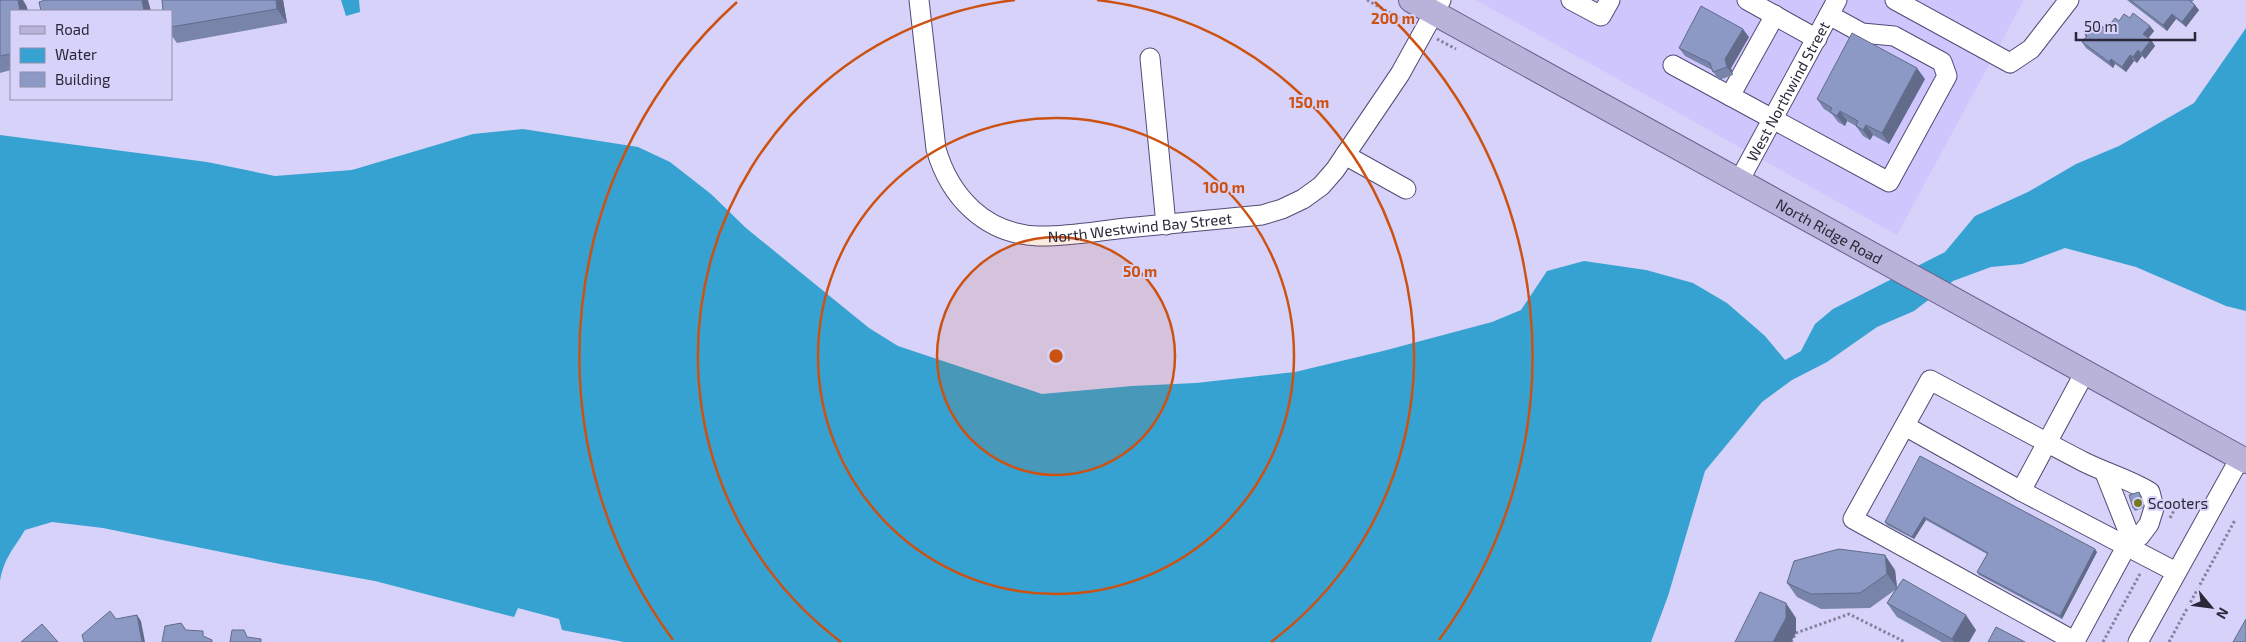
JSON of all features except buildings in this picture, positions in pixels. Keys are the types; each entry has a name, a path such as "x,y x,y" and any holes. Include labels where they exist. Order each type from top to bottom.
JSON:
{"main road":[{"name":"North Ridge Road","path":"1412,0 1438,6 1740,181 2243,459"}],"street":[{"name":"North Westwind Bay Street","path":"920,0 936,149 941,167 952,187 965,203 982,218 1001,228 1038,236 1262,215 1282,209 1303,199 1321,186 1345,155 1400,74 1438,6"},
{"path":"1571,0 1601,16 1610,0"},
{"path":"1747,0 1816,39"},
{"path":"1895,0 2010,63 2031,48 2069,0"},
{"path":"1673,65 1889,182 1946,76 1942,62 1894,36 1862,33 1833,7"},
{"name":"West Northwind Street","path":"1740,181 1833,7"},
{"path":"1730,96 1774,16"},
{"path":"1150,58 1166,225"},
{"path":"1345,155 1406,189"},
{"path":"2021,491 2085,372"},
{"path":"1930,380 2047,443 2113,475 2134,482 2150,492 2154,508 2149,524 2133,542 2075,642 1853,519 1930,380"},
{"path":"1905,426 2021,491 2133,542 2176,572"},
{"path":"2138,642 2176,572 2243,459"},
{"path":"2113,475 2133,542"}],"path":[{"path":"2169,642 2235,520"},
{"path":"1791,642 1796,633 1849,614 1905,642"}],"shaded area":[{"path":"1476,0 2024,0 1897,235"}],"water":[{"path":"341,0 359,0 360,12 346,16"},
{"path":"2246,28 2246,311 2226,306 2136,267 2065,248 2022,264 1991,267 1953,281 1914,311 1877,327 1827,362 1792,380 1762,402 1705,471 1668,596 1651,642 624,642 562,630 559,619 518,608 514,617 375,581 103,528 52,522 25,530 7,560 0,581 0,135 207,162 275,176 352,170 473,134 523,129 638,147 670,162 711,194 746,228 869,328 898,346 1042,394 1132,386 1196,383 1295,372 1383,351 1492,322 1521,310 1547,271 1584,261 1646,270 1693,283 1727,303 1765,336 1785,360 1801,351 1815,324 1833,309 1945,252 1975,216 2028,192 2076,164 2119,146 2194,103"}],"place":[{"name":"Scooters","path":"2138,503"}]}
